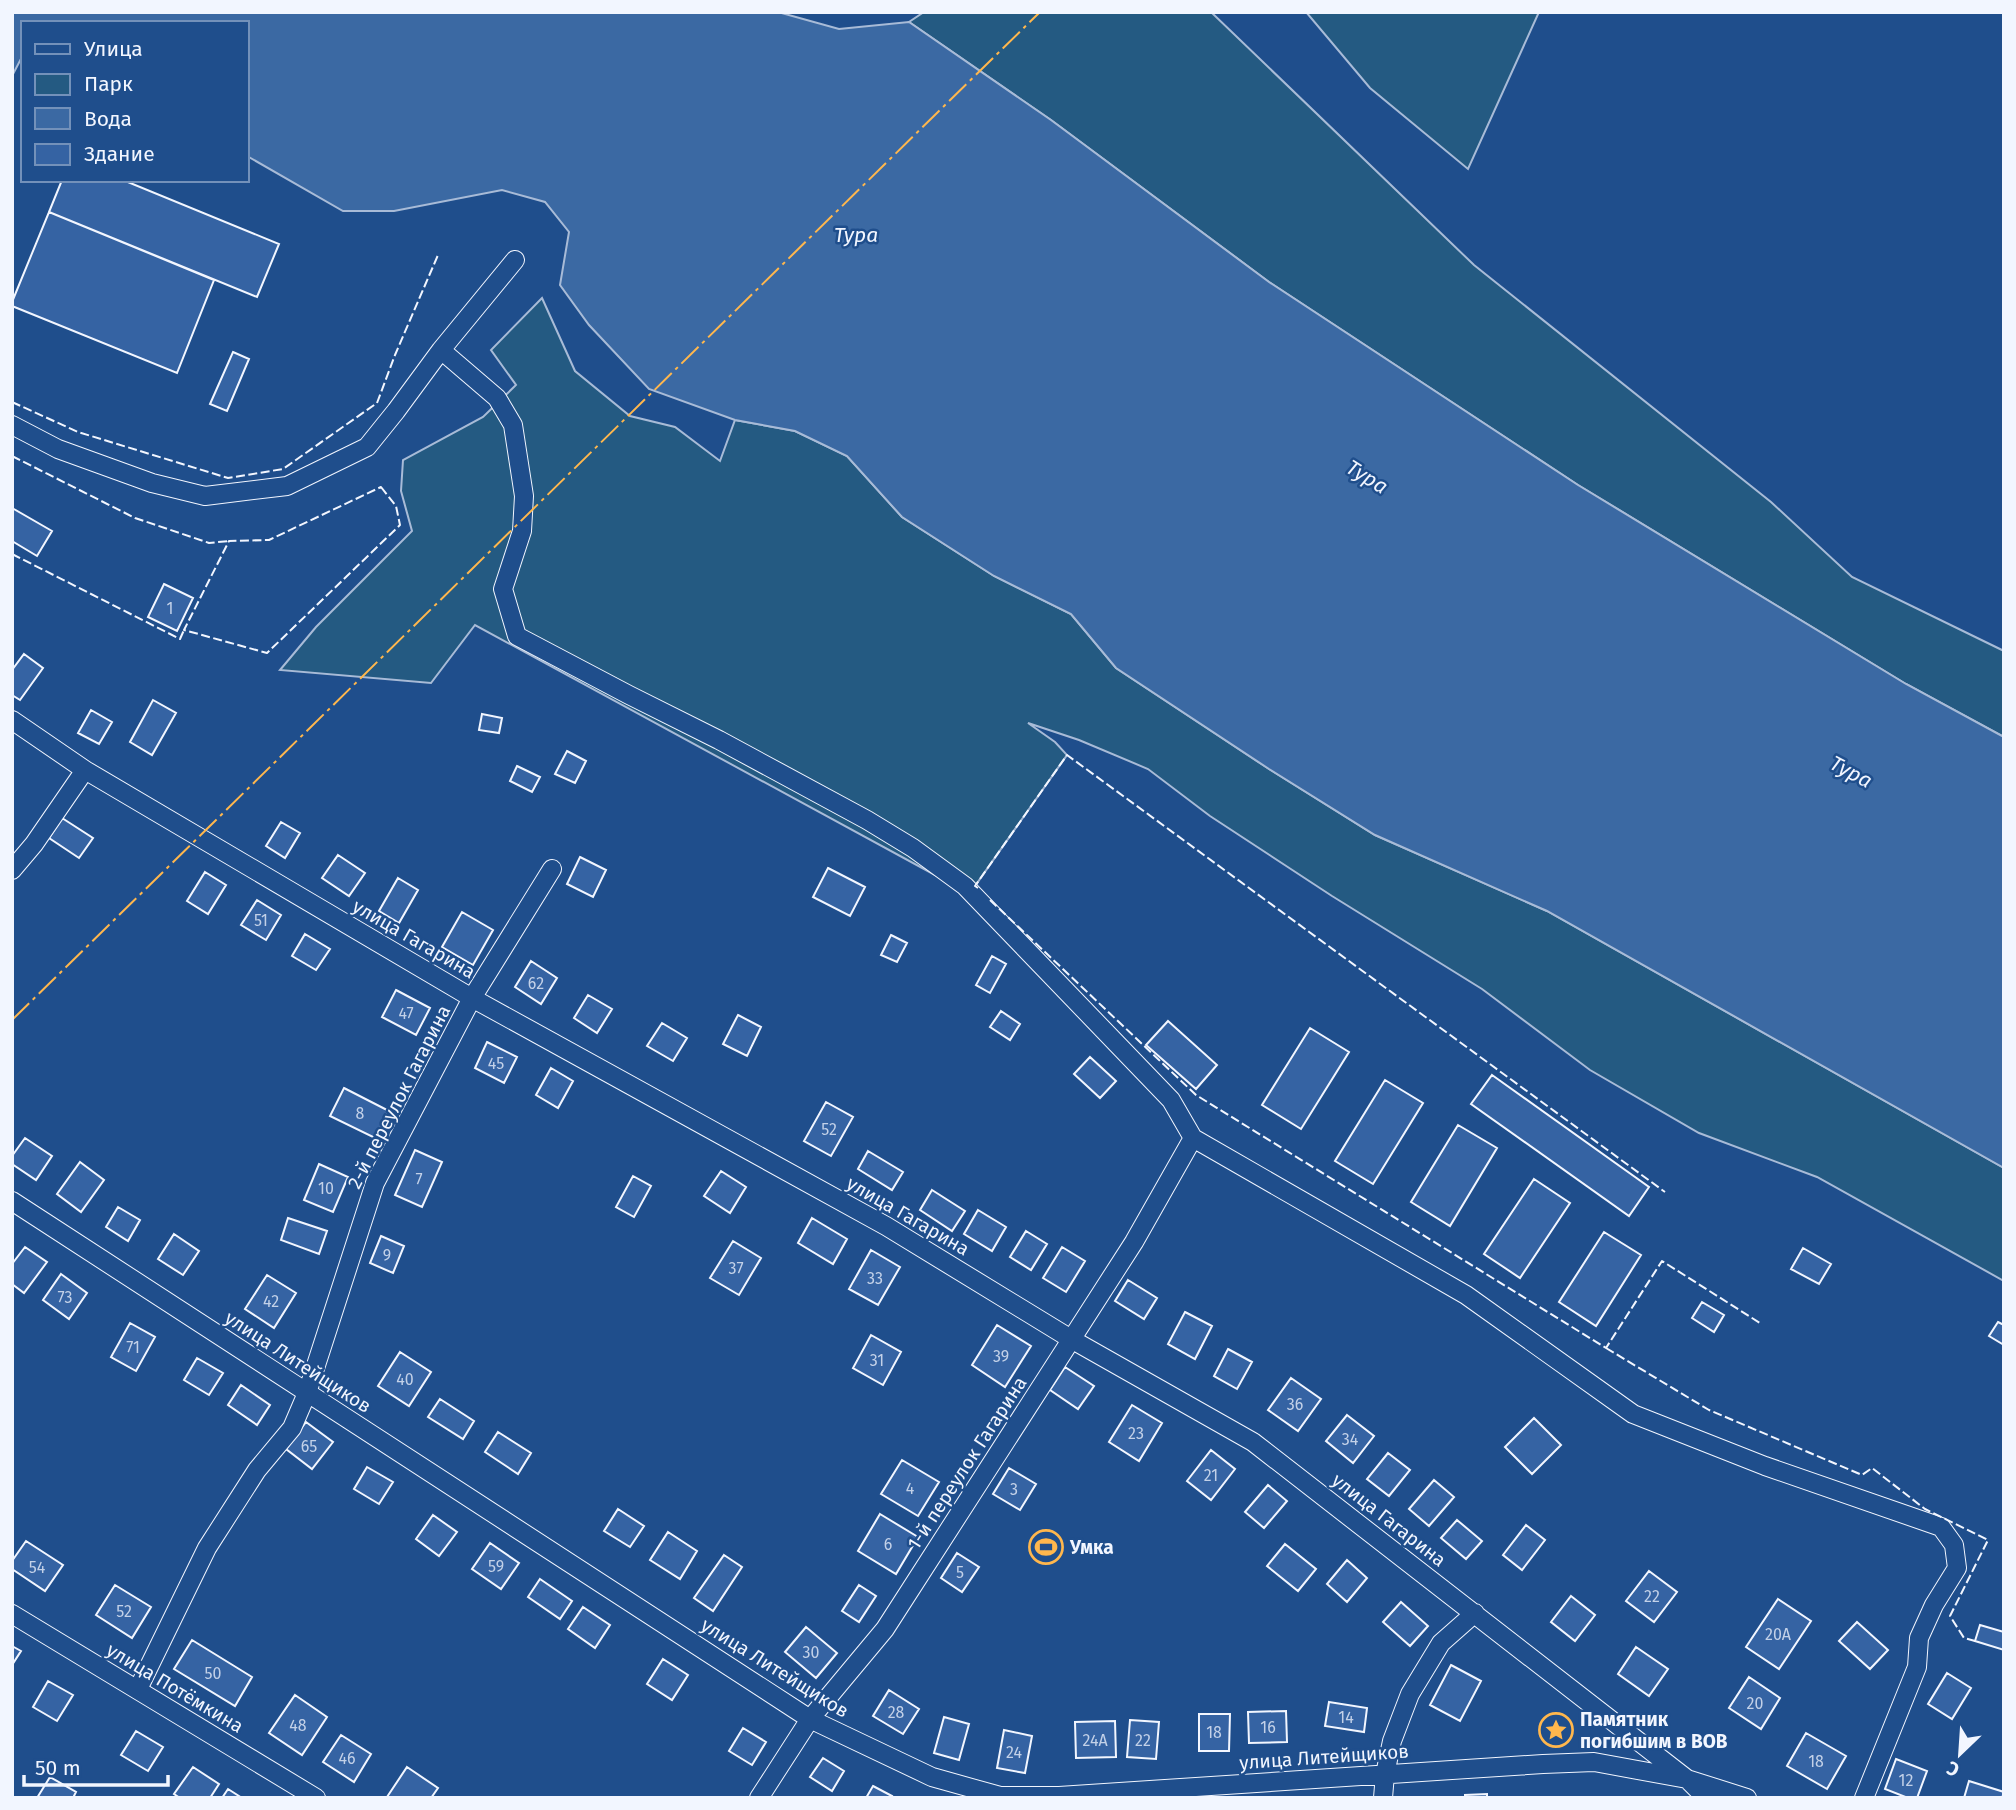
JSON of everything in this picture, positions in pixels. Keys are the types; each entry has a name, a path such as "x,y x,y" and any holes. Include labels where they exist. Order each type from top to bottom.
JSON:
{"street":[{"path":"12,425 58,449 152,483 205,496 287,486 367,447 441,350 515,260"},
{"path":"441,350 497,398 513,425 524,496 522,531 503,589 517,636 719,740 913,848 965,886 1171,1100 1193,1138 1466,1295 1633,1414 1765,1466 1941,1527 1954,1545 1957,1568 1934,1605 1919,1638 1917,1667 1864,1798"},
{"name":"улица Гагарина","path":"12,720 85,770 472,998 886,1226 1072,1339 1253,1441 1688,1779 1747,1798"},
{"path":"12,870 34,844 85,770"},
{"name":"2-й переулок Гагарина","path":"138,1689 208,1548 257,1470 292,1428 307,1393 375,1183 472,998 552,869"},
{"name":"1-й переулок Гагарина","path":"759,1798 810,1720 885,1629 1134,1242 1193,1138"},
{"name":"улица Литейщиков","path":"12,1201 810,1720 932,1777 1000,1796 1059,1797 1594,1762 1688,1779"},
{"name":"улица Потёмкина","path":"12,1614 316,1798"},
{"path":"1383,1798 1391,1741 1410,1694 1441,1643 1475,1614"},
{"path":"1688,1779 1706,1798"}],"green space":[{"path":"924,12 1211,12 1474,265 1771,502 1852,577 2004,651 2004,737 1906,684 1578,485 1269,282 1051,120 909,22"},
{"path":"1306,12 1539,12 1468,169 1370,88"},
{"path":"542,298 575,371 630,416 675,427 720,461 735,420 795,431 847,456 902,517 994,576 1071,614 1116,668 1375,835 1547,911 2004,1168 2004,1281 1817,1177 1699,1133 1590,1070 1482,989 1210,816 1148,769 1079,740 1028,723 1055,742 1067,755 975,886 935,875 475,625 431,683 280,670 316,627 412,531 401,491 403,460 483,417 516,385 491,350"}],"water":[{"name":"Тура","path":"12,12 778,12 839,29 909,22 1051,120 1269,282 1578,485 1906,684 2004,737 2004,1168 1547,911 1375,835 1116,668 1071,614 994,576 902,517 847,456 795,431 735,420 649,389 589,325 560,285 569,232 545,202 502,190 394,211 343,211 248,157 248,21 21,21 21,59 12,76"}],"building":[{"path":"61,182 128,182 279,244 257,297 49,212"},
{"path":"49,212 214,280 177,373 12,306"},
{"path":"233,352 249,359 227,411 210,404"},
{"path":"12,508 52,531 37,556 12,541"},
{"path":"164,584 193,598 177,631 148,617"},
{"path":"24,654 43,668 20,700 12,695 12,670"},
{"path":"153,700 176,713 152,755 130,742"},
{"path":"91,710 112,722 99,744 78,733"},
{"path":"482,714 502,718 499,733 479,730"},
{"path":"567,751 586,761 575,783 555,774"},
{"path":"517,766 540,777 532,792 510,781"},
{"path":"62,818 93,838 79,858 49,838"},
{"path":"281,822 300,833 285,858 266,846"},
{"path":"338,855 365,873 349,896 322,878"},
{"path":"580,857 606,870 593,897 567,884"},
{"path":"828,868 865,887 850,916 813,897"},
{"path":"205,872 226,885 208,914 187,901"},
{"path":"398,878 418,890 399,923 379,911"},
{"path":"257,900 281,915 266,940 241,925"},
{"path":"462,912 493,930 473,965 442,947"},
{"path":"305,934 330,949 316,970 292,956"},
{"path":"891,935 907,943 897,962 881,955"},
{"path":"992,956 1006,964 990,993 976,985"},
{"path":"531,961 557,978 541,1004 515,987"},
{"path":"396,990 430,1008 416,1035 382,1017"},
{"path":"588,995 612,1009 597,1033 574,1018"},
{"path":"1001,1011 1020,1024 1010,1040 990,1027"},
{"path":"738,1015 761,1027 747,1056 723,1044"},
{"path":"1168,1021 1217,1065 1196,1089 1146,1045"},
{"path":"662,1023 687,1038 673,1061 647,1046"},
{"path":"1310,1028 1349,1052 1301,1129 1262,1105"},
{"path":"487,1042 517,1057 504,1083 475,1068"},
{"path":"1090,1057 1116,1081 1100,1098 1074,1074"},
{"path":"551,1068 573,1081 558,1108 536,1095"},
{"path":"1492,1075 1649,1187 1629,1216 1471,1104"},
{"path":"1385,1080 1423,1103 1373,1184 1335,1161"},
{"path":"344,1088 389,1111 375,1138 330,1116"},
{"path":"826,1102 853,1117 831,1156 804,1141"},
{"path":"1458,1125 1497,1148 1450,1226 1411,1202"},
{"path":"25,1138 52,1156 36,1180 12,1164 12,1156"},
{"path":"415,1150 442,1162 422,1207 395,1195"},
{"path":"868,1151 903,1172 892,1190 858,1169"},
{"path":"80,1162 104,1180 81,1212 57,1194"},
{"path":"319,1164 348,1177 333,1212 304,1200"},
{"path":"721,1171 746,1187 730,1213 704,1196"},
{"path":"633,1176 651,1186 634,1217 616,1207"},
{"path":"1534,1179 1570,1203 1520,1278 1484,1254"},
{"path":"932,1190 965,1211 952,1231 920,1210"},
{"path":"118,1207 140,1220 128,1241 106,1227"},
{"path":"978,1210 1006,1227 992,1251 964,1234"},
{"path":"288,1218 327,1231 319,1254 281,1240"},
{"path":"812,1218 847,1239 833,1264 798,1243"},
{"path":"1026,1231 1047,1244 1031,1270 1010,1257"},
{"path":"1604,1232 1641,1255 1596,1326 1559,1302"},
{"path":"174,1234 199,1251 183,1275 158,1259"},
{"path":"381,1236 404,1246 393,1273 370,1263"},
{"path":"733,1241 761,1258 739,1295 710,1278"},
{"path":"25,1247 47,1262 24,1293 12,1284 12,1264"},
{"path":"1062,1247 1085,1261 1066,1292 1043,1278"},
{"path":"1803,1248 1831,1264 1819,1284 1791,1269"},
{"path":"871,1250 900,1267 878,1305 849,1289"},
{"path":"61,1274 87,1293 69,1319 43,1300"},
{"path":"267,1275 296,1293 274,1328 245,1309"},
{"path":"1128,1280 1157,1298 1144,1319 1115,1301"},
{"path":"1702,1302 1724,1315 1714,1332 1692,1318"},
{"path":"1185,1312 1212,1326 1195,1359 1168,1344"},
{"path":"1998,1322 2004,1325 2004,1345 1989,1336"},
{"path":"130,1323 155,1337 136,1371 111,1357"},
{"path":"997,1325 1031,1346 1005,1387 972,1365"},
{"path":"871,1335 901,1352 883,1385 853,1368"},
{"path":"1228,1349 1252,1362 1237,1389 1214,1376"},
{"path":"400,1352 431,1372 409,1406 378,1386"},
{"path":"197,1358 223,1373 209,1395 184,1380"},
{"path":"1065,1367 1094,1386 1078,1409 1050,1390"},
{"path":"1291,1378 1321,1399 1298,1431 1268,1410"},
{"path":"241,1385 270,1405 257,1425 228,1405"},
{"path":"440,1399 474,1421 463,1439 428,1417"},
{"path":"1132,1405 1162,1423 1139,1461 1109,1442"},
{"path":"1347,1415 1374,1436 1353,1463 1326,1441"},
{"path":"1534,1418 1561,1445 1532,1474 1505,1447"},
{"path":"306,1422 333,1442 312,1469 286,1449"},
{"path":"498,1432 531,1453 518,1474 485,1452"},
{"path":"1211,1450 1235,1469 1211,1500 1187,1481"},
{"path":"1388,1453 1410,1470 1389,1496 1367,1479"},
{"path":"902,1460 939,1482 918,1516 881,1494"},
{"path":"367,1467 393,1482 379,1504 354,1489"},
{"path":"1009,1468 1036,1484 1020,1510 993,1494"},
{"path":"1434,1480 1454,1497 1429,1526 1409,1509"},
{"path":"1268,1485 1287,1501 1264,1528 1245,1512"},
{"path":"618,1509 644,1526 630,1547 604,1531"},
{"path":"880,1514 918,1537 896,1574 858,1551"},
{"path":"433,1515 457,1532 439,1556 416,1539"},
{"path":"1457,1520 1482,1541 1466,1559 1441,1538"},
{"path":"1526,1525 1545,1540 1522,1570 1503,1555"},
{"path":"668,1532 697,1551 680,1579 650,1560"},
{"path":"26,1541 63,1565 45,1591 12,1569 12,1561"},
{"path":"490,1543 519,1563 501,1589 472,1569"},
{"path":"1285,1544 1316,1569 1298,1591 1267,1566"},
{"path":"957,1553 979,1567 962,1592 941,1578"},
{"path":"724,1555 742,1567 713,1611 694,1598"},
{"path":"1347,1560 1367,1578 1347,1602 1327,1584"},
{"path":"1649,1571 1677,1592 1654,1622 1626,1601"},
{"path":"540,1579 572,1601 560,1619 528,1597"},
{"path":"115,1585 151,1607 132,1638 96,1615"},
{"path":"859,1585 876,1596 859,1622 842,1611"},
{"path":"1571,1596 1595,1615 1575,1641 1551,1622"},
{"path":"1778,1599 1811,1621 1779,1669 1746,1647"},
{"path":"1401,1602 1428,1626 1410,1646 1383,1622"},
{"path":"583,1607 610,1625 595,1648 568,1629"},
{"path":"1857,1622 1888,1650 1870,1669 1839,1641"},
{"path":"1980,1625 2004,1632 2004,1650 1975,1641"},
{"path":"806,1627 837,1653 816,1678 785,1652"},
{"path":"192,1640 252,1677 235,1706 174,1669"},
{"path":"12,1646 21,1651 12,1665"},
{"path":"1636,1647 1668,1669 1649,1696 1618,1674"},
{"path":"663,1659 688,1675 672,1700 647,1684"},
{"path":"1451,1665 1481,1681 1460,1721 1430,1705"},
{"path":"1947,1673 1971,1688 1952,1719 1928,1704"},
{"path":"1749,1677 1780,1698 1761,1729 1729,1708"},
{"path":"48,1681 73,1695 57,1721 33,1707"},
{"path":"889,1690 919,1709 903,1734 873,1716"},
{"path":"295,1695 327,1717 302,1755 269,1733"},
{"path":"1329,1702 1367,1708 1364,1732 1325,1726"},
{"path":"1286,1711 1287,1742 1249,1743 1248,1712"},
{"path":"1199,1714 1230,1714 1229,1751 1199,1751"},
{"path":"944,1717 969,1724 959,1760 934,1753"},
{"path":"1130,1720 1159,1722 1156,1759 1127,1757"},
{"path":"1115,1721 1116,1757 1076,1758 1075,1722"},
{"path":"743,1728 766,1742 752,1765 729,1751"},
{"path":"1004,1730 1032,1736 1025,1773 997,1768"},
{"path":"136,1731 163,1747 148,1771 121,1755"},
{"path":"1806,1733 1846,1756 1827,1789 1787,1766"},
{"path":"341,1735 371,1754 354,1782 323,1762"},
{"path":"823,1758 844,1771 832,1791 810,1777"},
{"path":"1896,1759 1927,1771 1917,1798 1908,1798 1885,1789"},
{"path":"193,1767 219,1784 210,1798 180,1798 174,1794"},
{"path":"407,1767 438,1788 431,1798 387,1797"},
{"path":"50,1777 76,1792 73,1798 37,1798"},
{"path":"1969,1781 2004,1792 2002,1798 1964,1798"},
{"path":"873,1786 892,1796 891,1798 866,1798"},
{"path":"228,1789 242,1798 222,1798"},
{"path":"1487,1794 1487,1798 1465,1798 1465,1795"}],"fence":[{"path":"12,402 78,432 228,478 283,469 377,403 438,255"},
{"path":"12,456 135,518 209,543 229,541"},
{"path":"381,487 396,506 400,525 267,653 184,630 229,541 269,540 381,487"},
{"path":"12,554 180,639 184,630"},
{"path":"978,888 975,886 1067,755 1665,1192"},
{"path":"990,900 1196,1095 1606,1348 1662,1261 1760,1323"},
{"path":"1606,1348 1709,1410 1862,1475 1872,1468 1925,1509 1988,1540 1950,1616 1964,1638 1975,1641"}],"power":[{"path":"12,1020 1040,12"}],"place":[{"name":"Умка","path":"1046,1547"},
{"name":"Памятник погибшим в ВОВ","path":"1556,1730"}]}
